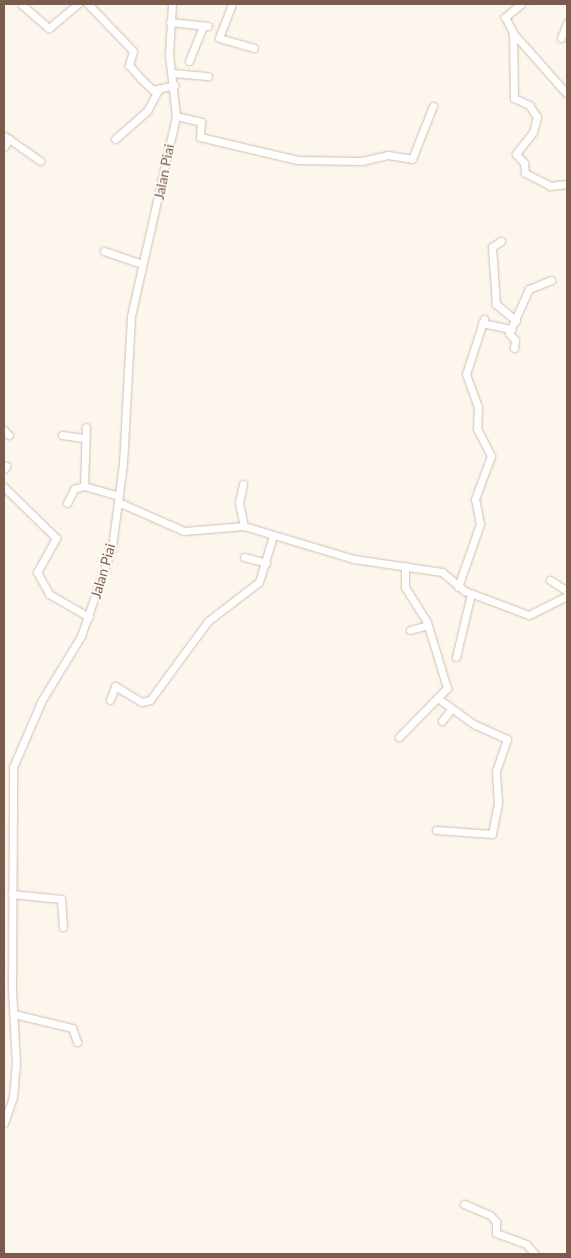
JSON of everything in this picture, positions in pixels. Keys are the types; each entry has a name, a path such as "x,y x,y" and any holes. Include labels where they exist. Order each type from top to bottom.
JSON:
{"street":[{"path":"21,4 49,28 78,4"},
{"path":"88,4 132,50 128,65 158,90"},
{"name":"Jalan Piai","path":"4,1123 15,1087 12,894 15,758 89,617 109,560 119,499 131,316 176,116 170,22 172,4"},
{"path":"232,4 219,38 254,48"},
{"path":"521,4 506,16 513,33 567,94"},
{"path":"170,22 206,26 189,61"},
{"path":"561,38 567,24"},
{"path":"513,33 514,98 529,105 537,117 533,132 516,155 524,163 524,173 550,186 567,184"},
{"path":"172,73 208,76"},
{"path":"115,140 148,111 158,90 174,85"},
{"path":"176,116 201,122 200,137 247,151 309,162 388,156 412,159 433,106"},
{"path":"4,147 7,138 40,161"},
{"path":"501,240 492,247 496,304 516,321"},
{"path":"104,251 142,264"},
{"path":"514,348 511,329 529,289 552,280"},
{"path":"458,587 480,524 475,499 491,456 477,428 478,407 466,374 483,321 511,329"},
{"path":"84,486 84,438 86,427"},
{"path":"62,435 84,438"},
{"path":"243,484 238,503 244,526"},
{"path":"67,504 74,489 84,486 119,499 184,531 244,526 354,559 442,572 458,587 471,594 529,616 567,596"},
{"path":"4,487 56,538 37,572 49,594 89,617"},
{"path":"110,700 116,686 142,702 150,700 203,627 244,590 259,582 273,536"},
{"path":"244,557 266,563"},
{"path":"399,737 439,699 447,685 427,625 405,587 405,566"},
{"path":"550,580 567,591"},
{"path":"456,657 471,594"},
{"path":"410,630 427,625"},
{"path":"436,830 492,834 498,802 496,771 507,744 505,735 484,730 439,699"},
{"path":"442,721 451,709"},
{"path":"12,894 61,899 64,927"},
{"path":"14,1014 72,1028 77,1042"},
{"path":"464,1204 490,1216 496,1222 496,1233 526,1244 535,1254"}]}
